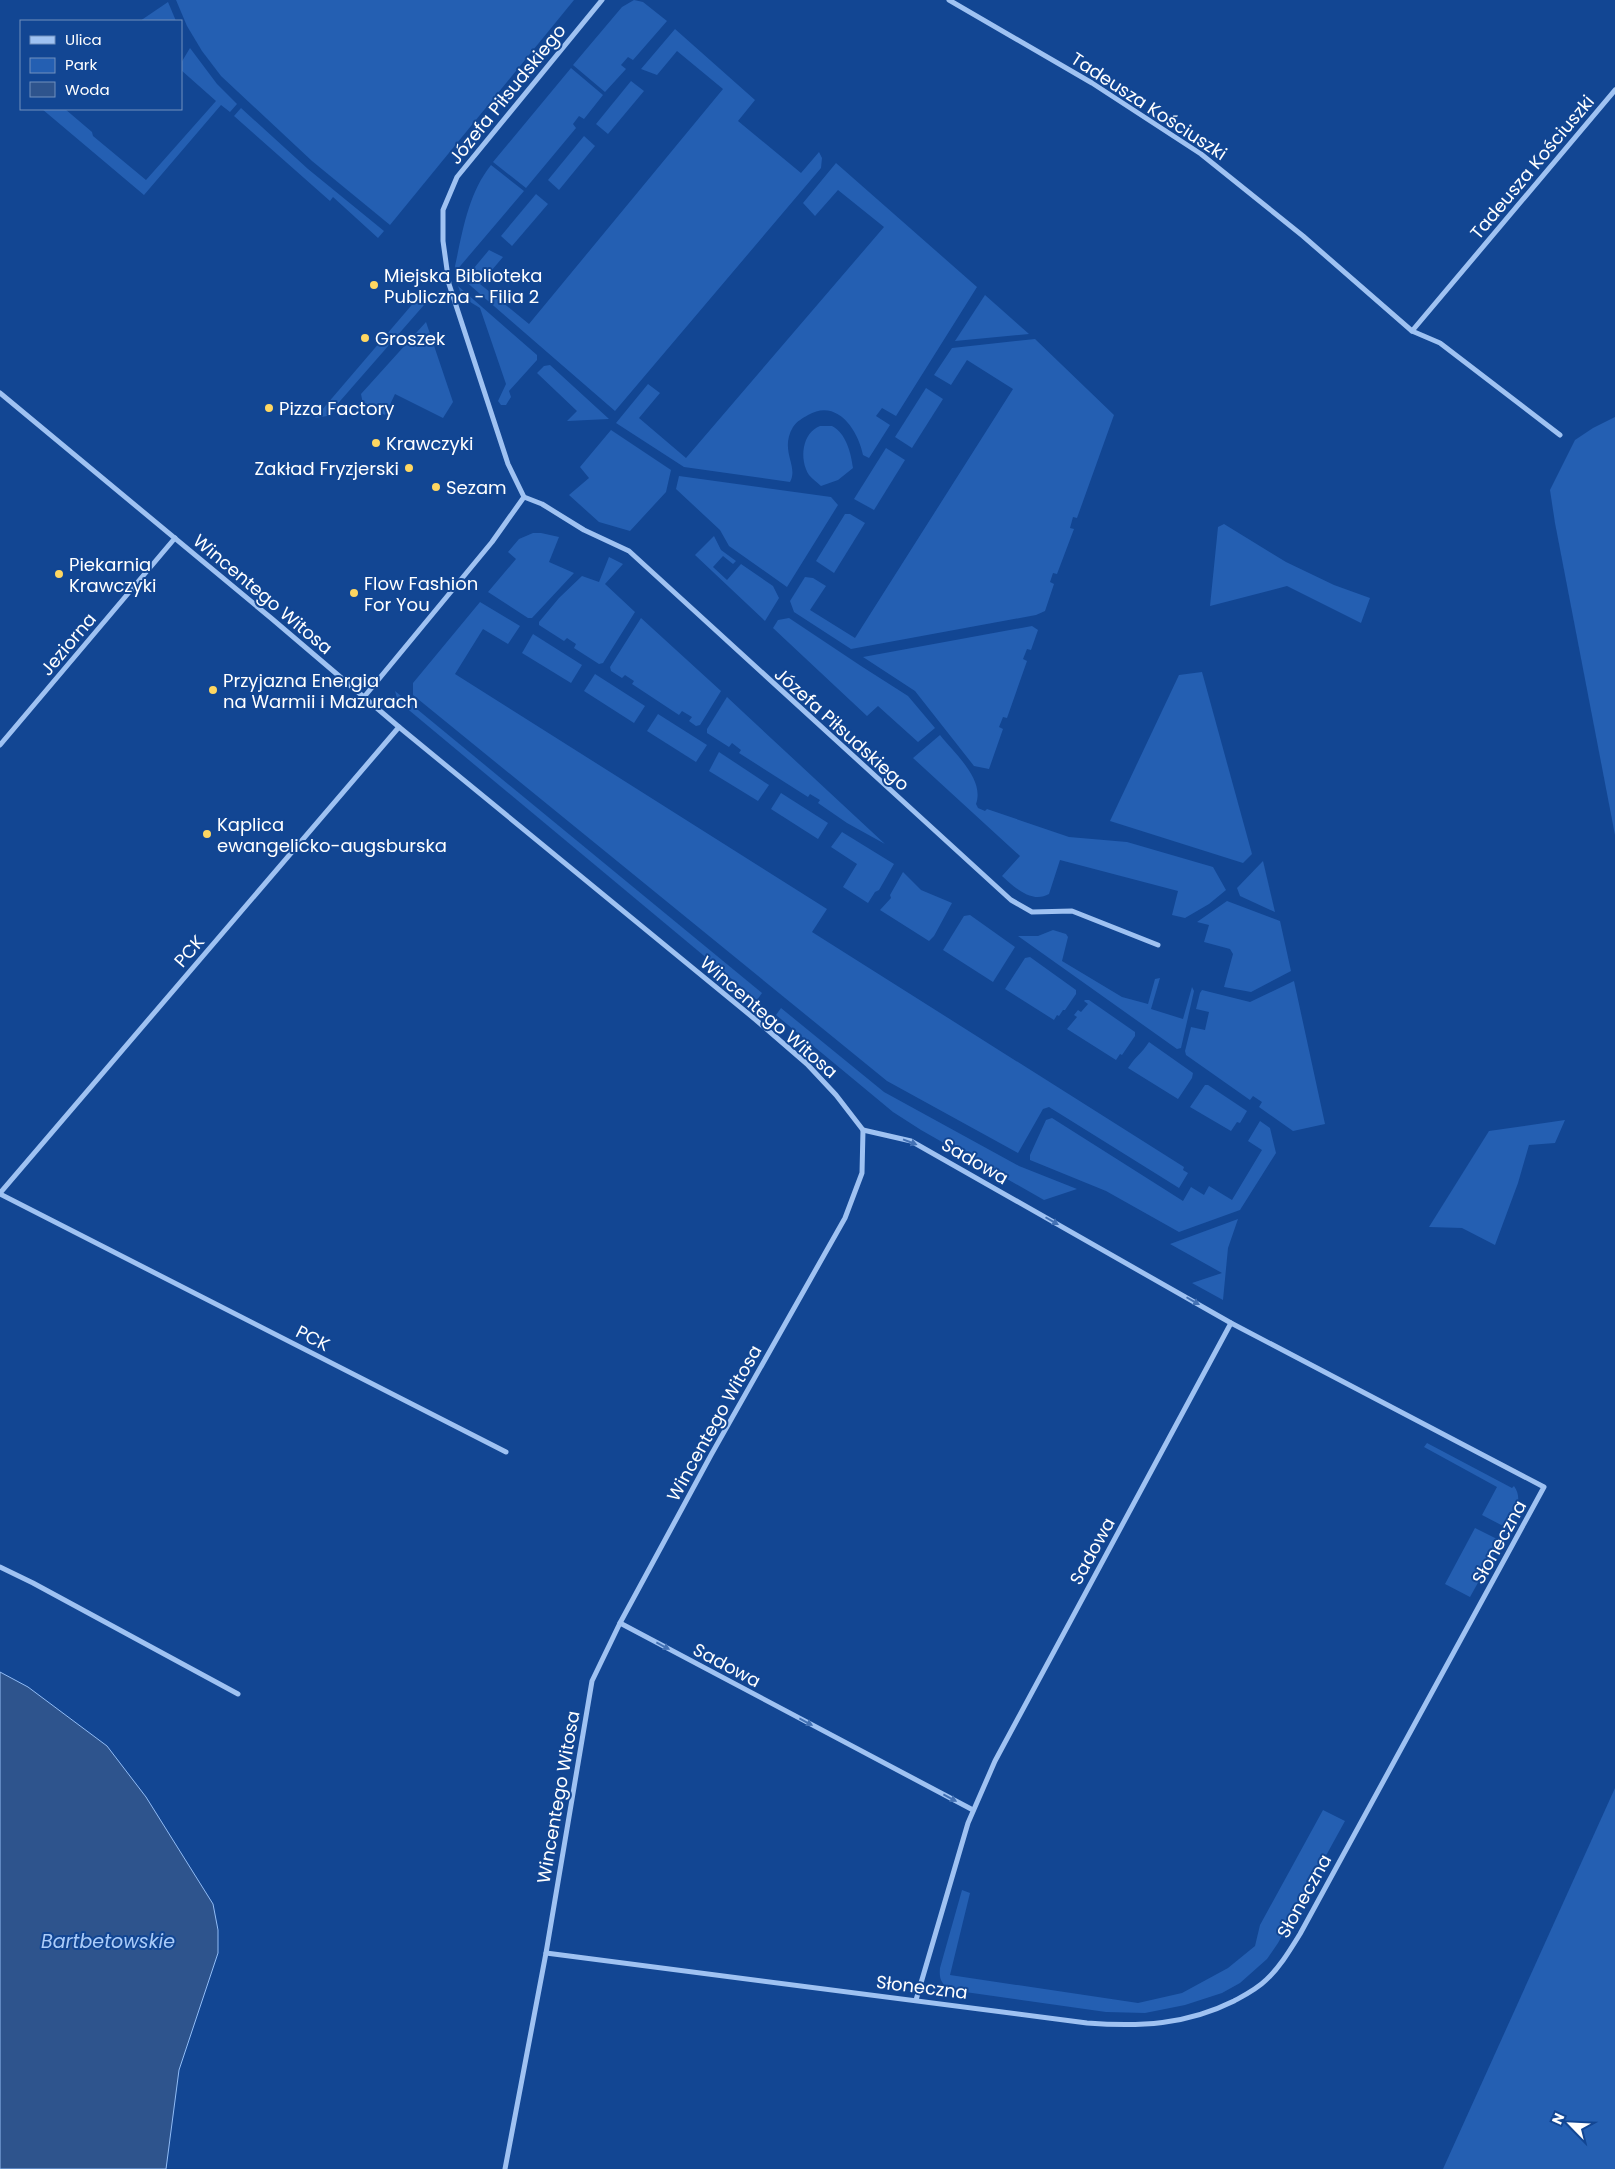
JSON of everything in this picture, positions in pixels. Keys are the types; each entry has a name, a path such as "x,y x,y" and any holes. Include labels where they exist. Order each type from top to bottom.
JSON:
{"street":[{"name":"Józefa Piłsudskiego","path":"602,0 456,177 443,210 443,241 449,284 508,464 524,497 542,504 584,530 629,551 1011,900 1032,912 1072,911 1158,945"},
{"name":"Tadeusza Kościuszki","path":"949,0 1092,83 1201,154 1303,236 1412,331 1440,343 1560,435"},
{"name":"Tadeusza Kościuszki","path":"1412,331 1615,90"},
{"name":"Wincentego Witosa","path":"0,393 399,727 756,1020 806,1064 836,1095 863,1130 862,1173 844,1218 711,1455 620,1623 592,1682 546,1953 505,2169"},
{"path":"364,697 492,542 524,497"},
{"name":"Jeziorna","path":"0,745 175,538"},
{"name":"PCK","path":"399,727 0,1193 506,1452"},
{"name":"Sadowa","path":"620,1623 973,1810 995,1761 1042,1672 1232,1322 911,1141 863,1130"},
{"name":"Słoneczna","path":"546,1953 1088,2023 1128,2026 1147,2025 1205,2014 1246,1994 1265,1981 1287,1956 1300,1934 1544,1487 1232,1322"},
{"path":"0,1567 238,1694"},
{"path":"916,2000 973,1810"}],"green space":[{"path":"176,0 574,0 390,225 312,161 221,76 202,51 187,26"},
{"path":"634,0 643,2 667,21 633,60 628,57 621,65 626,69 605,92 573,65 622,7"},
{"path":"168,2 176,20 141,20"},
{"path":"675,29 755,100 738,121 801,173 819,152 822,158 821,168 615,411 464,280 489,250 503,257 480,284 529,324 723,89 677,51 657,75 641,69"},
{"path":"190,48 217,84 237,104 230,112 221,105 144,195 43,110 66,110 92,132 93,136 146,180 216,101 182,71 182,61"},
{"path":"571,68 603,95 584,119 579,116 573,124 576,128 526,188 493,162"},
{"path":"631,81 644,91 608,134 596,124"},
{"path":"241,108 308,169 384,231 378,238 333,197 330,201 234,116"},
{"path":"584,136 595,146 559,190 548,180"},
{"path":"836,163 977,287 896,416 882,408 876,416 890,425 869,458 863,455 851,427 837,414 828,411 818,411 808,415 798,421 793,427 788,443 792,470 790,482 684,467 616,423 648,384 660,393 639,418 686,458 884,227 838,190 815,216 803,203"},
{"path":"491,165 524,191 456,271 455,266 467,213 483,176"},
{"path":"536,194 548,204 512,246 501,236"},
{"path":"458,286 537,355 537,360 509,391 511,397 506,405 501,405 498,401 506,384 480,308 462,297"},
{"path":"422,293 424,305 327,416 315,418"},
{"path":"985,295 1029,334 955,341"},
{"path":"426,322 453,402 443,418 395,394 385,415 363,404 361,394"},
{"path":"1035,339 1114,415 1077,518 1073,517 1070,528 1074,529 1057,574 1053,573 1050,582 1054,584 1045,611 1036,615 851,649 794,612 790,601 805,577 813,578 826,586 810,610 855,638 1013,389 967,360 951,385 934,375 952,348"},
{"path":"550,365 609,419 567,421 577,411 537,373 544,366"},
{"path":"926,388 943,399 912,448 895,437"},
{"path":"1615,417 1615,835 1550,490 1575,440"},
{"path":"820,426 832,426 841,433 849,450 853,468 838,480 821,486 809,475 803,454 809,434"},
{"path":"611,430 671,470 666,492 630,531 599,522 569,495 589,478 580,467"},
{"path":"886,448 905,460 874,510 854,499"},
{"path":"679,476 831,497 838,505 787,587 729,546 720,530 676,489"},
{"path":"845,514 850,514 865,523 834,573 816,561"},
{"path":"1224,524 1286,562 1334,585 1370,598 1361,623 1287,586 1210,606 1218,527"},
{"path":"533,533 559,537 549,562 574,573 532,618 528,618 488,592 516,559 508,552 519,539"},
{"path":"714,536 721,550 736,561 733,564 723,556 713,567 727,580 741,564 773,586 779,598 765,621 695,555"},
{"path":"609,557 623,564 605,584 635,612 603,663 599,664 574,648 576,644 567,638 564,641 539,625 539,622 559,598 582,576 599,582"},
{"path":"480,602 520,626 508,644 483,629 455,674 827,909 812,932 1184,1167 1183,1170 1188,1173 1179,1188 1049,1107 1043,1109 1018,1153 887,1081 413,695 413,683"},
{"path":"641,618 721,691 700,725 696,726 689,721 692,717 682,711 679,715 632,684 634,681 625,675 622,678 611,671 610,667"},
{"path":"789,618 908,696 935,728 918,742 878,706 867,716 773,628 778,620"},
{"path":"1032,626 1038,630 1031,650 1027,649 1023,659 1027,661 1007,718 1003,717 999,727 1003,729 989,769 974,766 915,691 863,657"},
{"path":"533,634 582,665 571,683 522,653"},
{"path":"1202,672 1252,854 1243,863 1110,821 1179,675"},
{"path":"595,674 645,706 634,723 584,691"},
{"path":"395,691 762,993 757,1000 398,701"},
{"path":"727,697 885,844 847,823 818,803 820,800 810,794 808,797 739,753 741,750 732,743 729,747 707,733 707,729"},
{"path":"658,714 707,745 696,762 647,731"},
{"path":"940,735 960,758 972,776 978,795 976,804 978,808 985,811 987,809 1069,837 1127,842 1213,867 1226,890 1209,904 1185,918 1172,915 1178,891 1060,860 1049,894 1043,897 1036,897 1024,893 1002,876 1020,856 913,758"},
{"path":"719,752 769,785 758,801 709,771"},
{"path":"781,793 828,823 818,839 771,809"},
{"path":"842,832 894,864 879,890 875,892 868,903 843,887 857,864 831,847"},
{"path":"1263,861 1275,912 1240,896 1237,888"},
{"path":"903,872 921,890 952,903 934,936 929,941 880,910 891,898 890,895"},
{"path":"1227,901 1280,921 1291,971 1251,992 1224,987 1233,954 1230,949 1204,942 1209,925 1197,922"},
{"path":"970,915 1015,947 993,982 943,950 964,916"},
{"path":"1053,930 1066,934 1068,937 1062,961 1122,997 1148,1004 1155,979 1160,978 1151,1009 1183,1019 1192,987 1194,991 1181,1048 1177,1049 1018,936 1038,936"},
{"path":"1030,957 1076,990 1076,994 1065,1010 1059,1016 1057,1015 1054,1020 1005,989 1025,958"},
{"path":"1294,981 1325,1124 1293,1131 1259,1107 1262,1102 1253,1096 1250,1100 1186,1055 1185,1051 1191,1027 1205,1030 1209,1012 1196,1009 1202,990 1250,1002"},
{"path":"1085,1000 1089,1000 1135,1032 1135,1036 1122,1055 1120,1054 1116,1060 1067,1029 1077,1017 1074,1015 1078,1010 1081,1012 1088,1004"},
{"path":"781,1008 884,1092 1019,1166 1077,1189 1044,1200 921,1130 893,1112 776,1015"},
{"path":"1149,1042 1193,1073 1192,1078 1178,1099 1128,1068"},
{"path":"1205,1085 1208,1085 1247,1111 1240,1123 1237,1122 1231,1131 1190,1107"},
{"path":"1052,1118 1183,1201 1191,1187 1204,1195 1209,1186 1232,1200 1262,1150 1248,1141 1260,1121 1270,1128 1276,1153 1240,1210 1179,1232 1106,1191 1030,1160 1030,1155 1046,1120"},
{"path":"1565,1120 1555,1143 1529,1145 1518,1183 1495,1245 1462,1228 1429,1227 1489,1131"},
{"path":"1238,1219 1228,1248 1223,1300 1192,1283 1222,1273 1170,1244"},
{"path":"1427,1443 1512,1488 1514,1486 1517,1491 1518,1501 1510,1526 1505,1527 1482,1515 1497,1487 1424,1447"},
{"path":"1475,1528 1497,1539 1499,1545 1470,1597 1445,1584"},
{"path":"1615,1788 1615,2169 1443,2169"},
{"path":"1323,1810 1345,1821 1278,1943 1267,1959 1240,1983 1222,1993 1185,2005 1145,2013 1106,2012 951,1990 941,1981 940,1968 962,1890 970,1893 950,1975 1138,2003 1182,1993 1228,1968 1255,1946 1260,1925"}],"water":[{"name":"Bartbetowskie","path":"0,1672 28,1687 107,1746 146,1797 213,1904 218,1930 218,1953 179,2070 166,2169 0,2169"}],"place":[{"name":"Miejska Biblioteka Publiczna - Filia 2","path":"374,285"},
{"name":"Groszek","path":"365,338"},
{"name":"Pizza Factory","path":"269,408"},
{"name":"Krawczyki","path":"376,443"},
{"name":"Zakład Fryzjerski","path":"409,468"},
{"name":"Sezam","path":"436,487"},
{"name":"Piekarnia Krawczyki","path":"59,574"},
{"name":"Flow Fashion For You","path":"354,593"},
{"name":"Przyjazna Energia na Warmii i Mazurach","path":"213,690"},
{"name":"Kaplica ewangelicko-augsburska","path":"207,834"}]}
